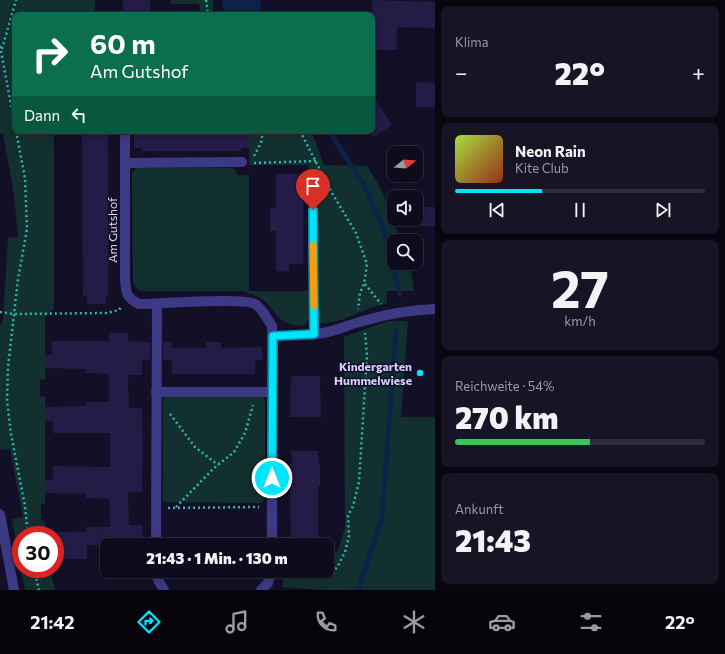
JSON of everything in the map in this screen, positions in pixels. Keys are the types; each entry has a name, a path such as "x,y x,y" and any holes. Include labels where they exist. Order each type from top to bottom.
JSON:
{"street":[{"name":"Am Gutshof","path":"125,134 125,278 126,291 130,299"},
{"path":"125,163 246,163"},
{"path":"313,210 314,334"},
{"path":"130,299 139,304 237,300 255,304 264,313 272,326 272,538"},
{"path":"156,538 157,304"},
{"path":"273,336 314,334 336,330 362,321 390,314 435,309"},
{"path":"156,392 272,392"},
{"path":"0,514 4,559 14,590"},
{"path":"158,578 161,589"},
{"path":"260,590 268,583 269,578"}],"path":[{"path":"13,12 16,0"},
{"path":"206,0 208,12"},
{"path":"1,52 12,14"},
{"path":"0,46 12,110"},
{"path":"17,134 25,178 27,230 18,279 8,367 7,400 11,434 27,526"},
{"path":"246,163 261,143 263,134"},
{"path":"302,134 332,193 356,233 367,264 358,308 366,337 367,355 359,482 353,506 348,516 348,536 345,552 340,564 334,572"},
{"path":"246,163 316,161"},
{"path":"364,284 390,314"},
{"path":"0,312 14,314 107,313 119,310 130,299"},
{"path":"156,392 174,420 195,447 218,465"},
{"path":"176,508 218,465 234,452 244,432 257,392"},
{"path":"156,508 272,507"},
{"path":"36,578 39,590"}],"green space":[{"path":"0,0 95,0 95,11 12,12 12,134 54,134 54,308 45,318 45,379 40,380 40,396 45,397 45,503 41,504 41,520 45,521 45,526 13,526 12,519 23,517 10,449 1,450 0,445 0,326 3,320 8,238 18,237 14,195 3,133 0,133"},
{"path":"171,0 213,0 213,12 200,12 199,4 171,4"},
{"path":"249,134 312,134 324,165 367,166 381,189 387,205 387,226 395,226 398,234 387,234 387,270 411,270 414,291 387,291 387,303 341,320 324,324 319,322 317,188 307,165 249,165"},
{"path":"137,168 231,168 235,170 237,175 249,175 249,291 310,291 310,315 305,324 301,326 283,321 263,300 243,291 138,290 133,282 132,173"},
{"path":"388,321 408,321 401,417 435,417 435,590 324,590 283,587 283,578 334,578 334,557 345,528 344,337"},
{"path":"167,396 263,397 265,401 265,497 263,502 164,502 163,399"},
{"path":"23,578 52,578 55,590 25,590"}],"water":[{"path":"222,0 260,0 262,12 224,12"}],"building":[{"path":"123,0 150,0 150,12 123,12"},
{"path":"372,0 435,2 435,28 397,27 397,50 375,50 375,12 372,12"},
{"path":"416,82 435,83 435,107 416,107"},
{"path":"375,99 392,125 372,138 372,134 375,134"},
{"path":"82,134 108,134 108,296 106,296 106,304 87,304 87,296 83,296"},
{"path":"134,134 249,134 249,148 241,148 241,151 142,151 142,148 134,148"},
{"path":"276,174 303,174 303,264 289,264 289,272 276,271 276,231 270,231 270,208 276,208"},
{"path":"423,207 435,207 435,226 423,226"},
{"path":"109,333 128,333 128,341 150,342 150,360 142,360 142,375 128,375 129,408 142,408 143,449 142,492 128,492 129,525 142,525 143,538 100,538 100,545 87,545 87,559 64,559 64,532 87,532 87,527 110,527 109,499 86,498 86,494 45,493 45,480 53,480 53,466 110,467 110,433 53,433 53,421 45,421 45,407 86,406 86,402 109,402 109,374 86,373 86,369 45,368 45,355 52,355 52,341 109,341"},
{"path":"163,342 172,342 172,348 206,348 206,342 221,342 221,348 262,347 263,360 255,360 255,374 172,374 172,360 163,360"},
{"path":"291,376 320,376 321,417 290,417"},
{"path":"291,451 318,451 320,464 320,486 318,486 318,538 291,538 290,464 292,464"}],"waterway":[{"path":"331,134 365,187 383,228 400,294"},
{"path":"358,590 382,518 396,331"}],"slow traffic":[{"path":"313,245 314,306"}],"place":[{"name":"Kindergarten Hummelwiese","path":"420,373"}],"route":[{"path":"272,478 273,336 314,334 313,210"}]}
